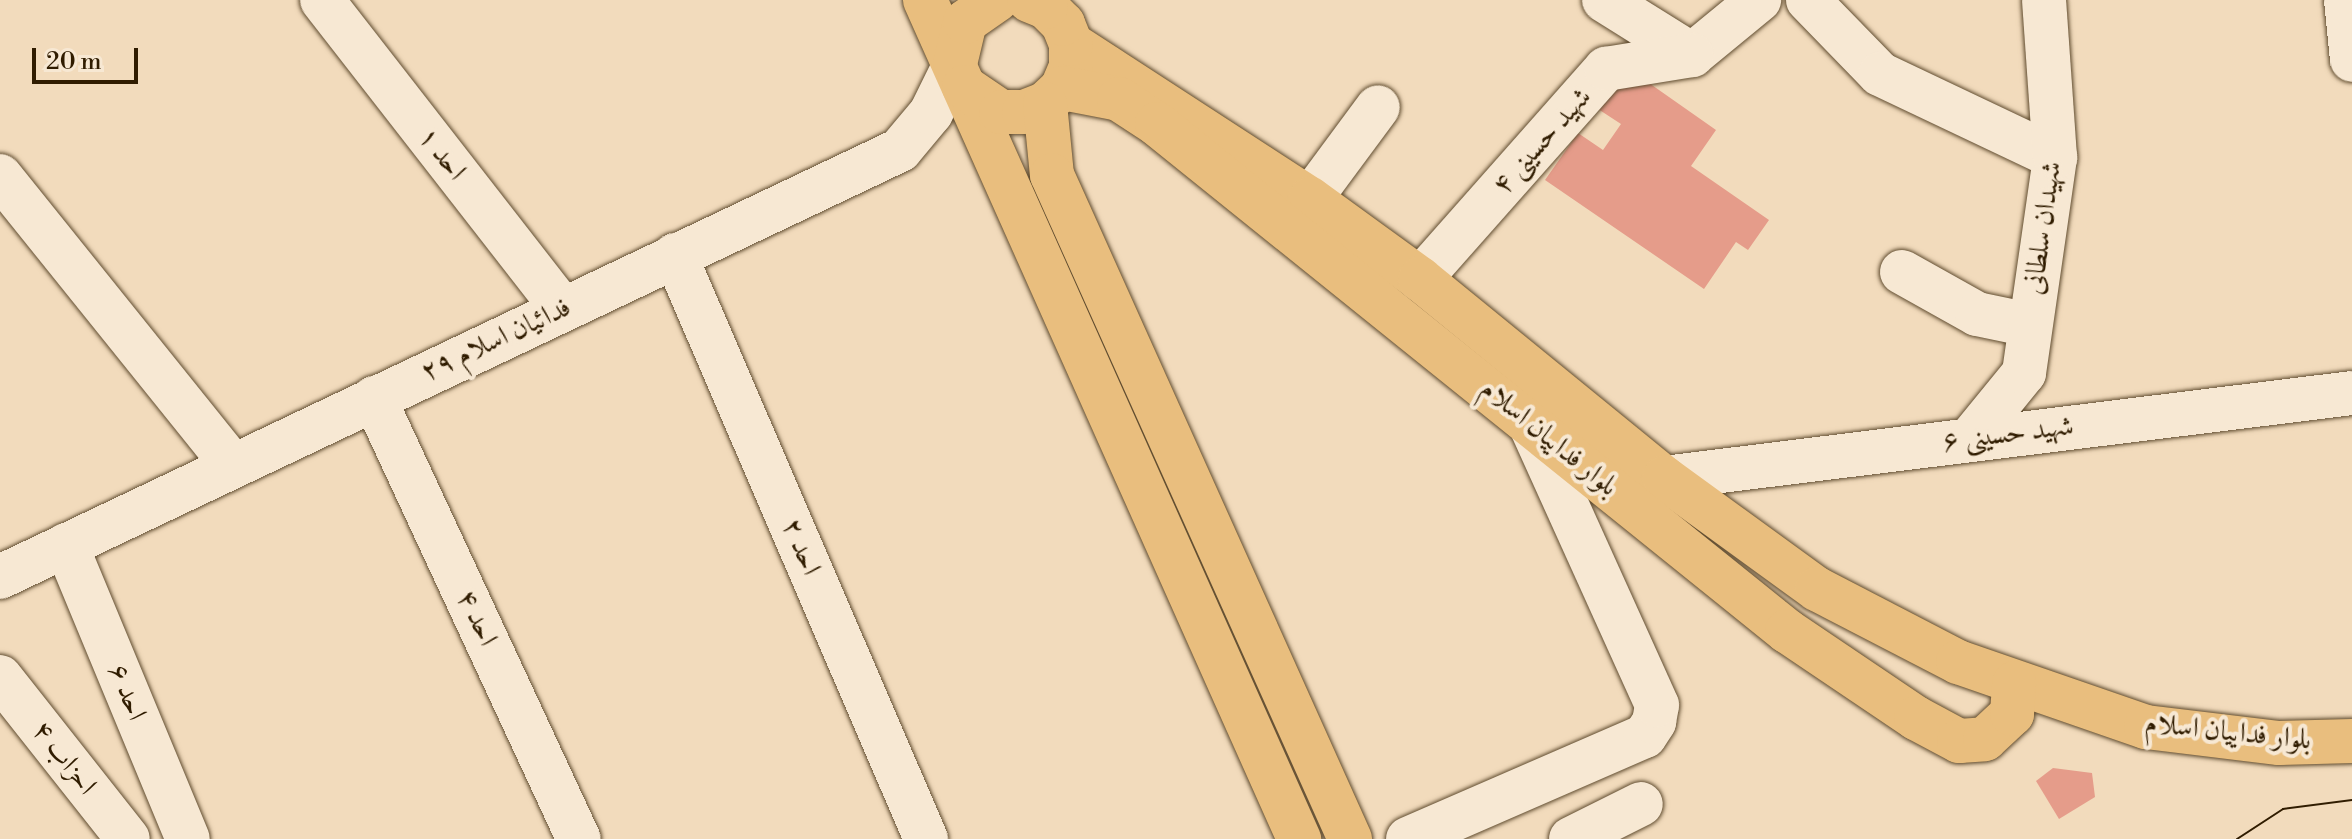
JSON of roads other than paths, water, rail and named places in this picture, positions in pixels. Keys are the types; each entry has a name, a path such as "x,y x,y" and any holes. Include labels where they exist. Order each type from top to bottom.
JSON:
{"main road":[{"path":"925,0 1299,839"},
{"path":"959,76 965,22 997,0"},
{"path":"959,76 1001,112 1024,112 1053,96 1071,67 1071,44 1063,24 1039,2"},
{"name":"بلوار فداییان اسلام","path":"1071,44 1310,199 1420,279 1664,478 1817,589 1958,662 2146,727 2279,743 2352,741"},
{"path":"1053,96 1052,175 1350,839"},
{"name":"بلوار فداییان اسلام","path":"1053,96 1119,99 1157,124 1787,631 1916,718 1959,741 1985,739 2012,714 2014,683"}],"street":[{"name":"احد ۱","path":"322,0 562,308"},
{"path":"1604,0 1692,55 1759,0"},
{"path":"1808,0 1880,74 2055,157"},
{"name":"شهیدان سلطانی","path":"1971,438 2024,373 2055,157 2044,0"},
{"name":"شهید حسینی ۴","path":"1420,279 1606,69 1692,55"},
{"name":"فدائیان اسلام ۲۹","path":"0,577 900,150 959,76"},
{"path":"1310,199 1378,107"},
{"path":"0,176 233,466"},
{"name":"احد ۲","path":"675,255 926,839"},
{"path":"1902,272 1977,314 2030,325"},
{"name":"شهید حسینی ۶","path":"1664,478 2352,393"},
{"name":"احد ۴","path":"374,398 579,839"},
{"path":"1408,839 1645,736 1654,722 1657,705 1529,421"},
{"name":"احد ۶","path":"66,545 182,825"},
{"name":"احزاب ۴","path":"0,677 128,839"},
{"path":"1571,839 1641,804"},
{"path":"140,839 182,825"}],"tram line":[{"path":"2237,839 2283,809 2352,800"}]}
